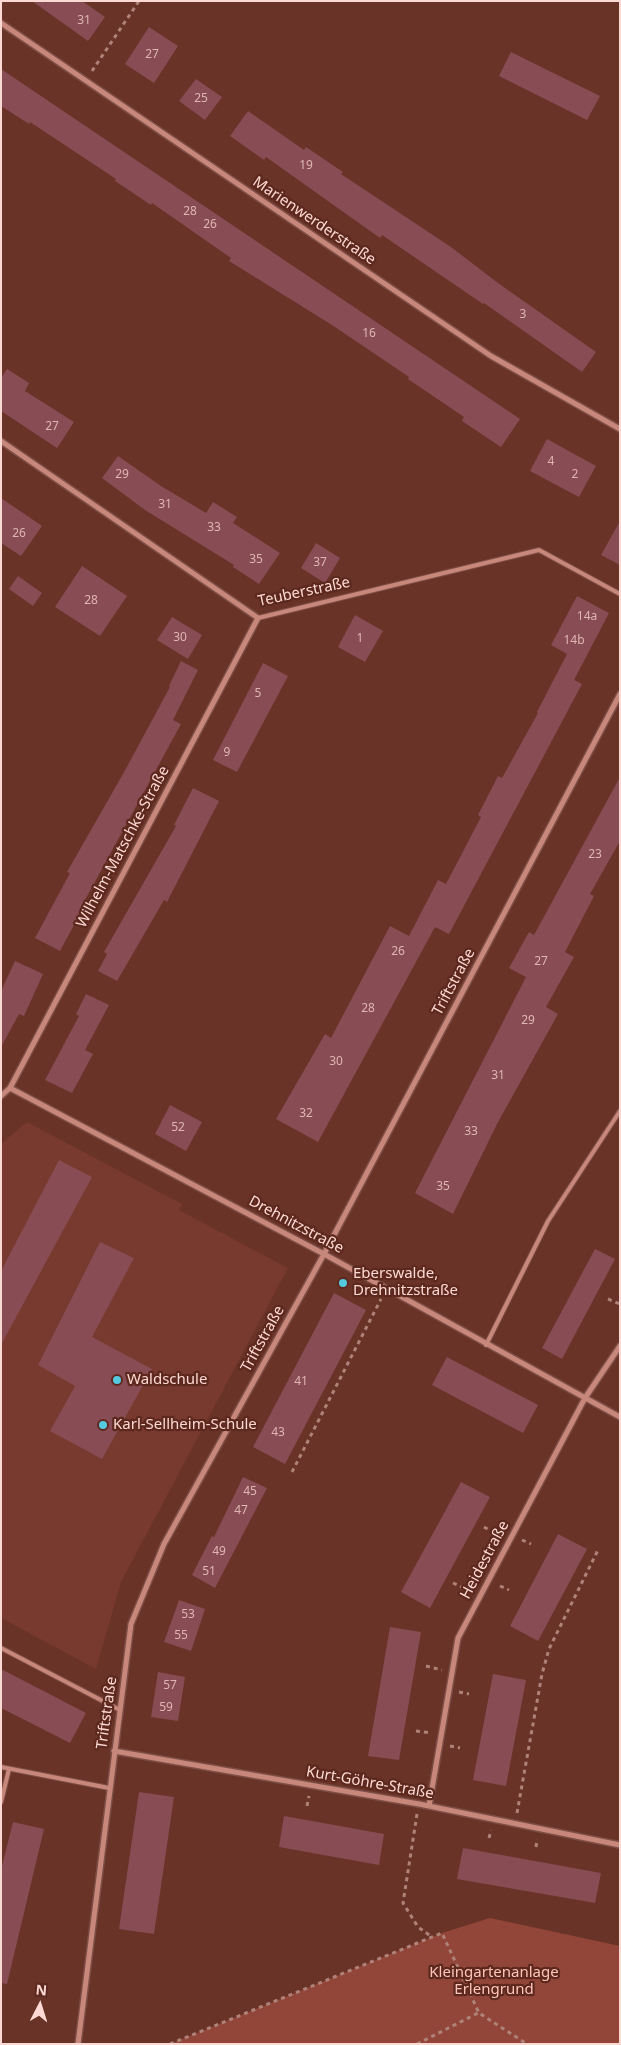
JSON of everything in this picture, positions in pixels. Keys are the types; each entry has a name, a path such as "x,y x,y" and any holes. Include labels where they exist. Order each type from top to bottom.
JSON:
{"street":[{"name":"Marienwerderstraße","path":"1,23 491,356 620,429"},
{"name":"Teuberstraße","path":"1,441 258,618"},
{"name":"Wilhelm-Matschke-Straße","path":"10,1088 258,618"},
{"name":"Triftstraße","path":"78,2044 109,1788 132,1624 164,1544 324,1254 620,694"},
{"path":"1,1096 10,1088"},
{"name":"Drehnitzstraße","path":"10,1088 324,1254 486,1345 620,1417"},
{"name":"Heidestraße","path":"429,1806 458,1638 585,1398 620,1346"},
{"name":"Kurt-Göhre-Straße","path":"114,1751 419,1804 620,1845"}],"lane":[{"name":"Teuberstraße","path":"258,618 539,550 620,594"},
{"path":"486,1345 548,1221 620,1111"},
{"path":"1,1648 120,1710"},
{"path":"1,1767 109,1788"},
{"path":"1,1802 9,1769"}],"path":[{"path":"85,80 140,1"},
{"path":"292,1472 386,1289"},
{"path":"608,1299 620,1304"},
{"path":"484,1527 509,1540"},
{"path":"515,1824 542,1674 549,1649 598,1550"},
{"path":"453,1583 480,1595"},
{"path":"419,1804 403,1902 418,1927 432,1937"},
{"path":"170,2044 442,1933 479,2012 527,2044"},
{"path":"416,2044 479,2012"}],"shaded area":[{"name":"Karl-Sellheim-Schule","path":"27,1122 182,1204 179,1210 288,1268 121,1582 96,1669 1,1618 1,1144"}],"green space":[{"name":"Kleingartenanlage Erlengrund","path":"490,1918 620,1946 620,2044 170,2044 442,1933"}],"building":[{"path":"32,1 82,1 105,17 88,41"},
{"path":"149,27 178,46 154,83 125,64"},
{"path":"511,52 600,96 587,120 499,76"},
{"path":"1,69 520,419 501,447 462,421 464,417 408,379 409,377 332,325 229,261 231,258 152,203 151,205 115,181 116,179 30,122 29,124 1,106"},
{"path":"196,79 222,97 205,120 179,101"},
{"path":"248,111 304,150 306,147 343,172 341,174 451,247 498,283 596,352 582,372 484,303 382,235 380,238 266,157 264,160 230,136"},
{"path":"7,369 29,383 25,391 74,422 57,448 1,411 1,378"},
{"path":"547,439 596,466 579,497 530,471"},
{"path":"118,456 161,486 206,513 213,502 237,517 233,523 280,553 259,584 233,567 234,565 145,510 102,478"},
{"path":"1,498 42,526 21,556 1,543"},
{"path":"620,521 620,565 601,555"},
{"path":"316,543 340,558 325,583 301,568"},
{"path":"82,566 127,596 100,636 55,607"},
{"path":"18,576 42,593 33,606 9,589"},
{"path":"577,596 609,613 574,680 582,684 449,934 435,927 318,1142 276,1119 325,1034 331,1038 390,926 409,936 438,880 446,884 481,817 478,815 498,776 502,778 538,713 567,654 551,645"},
{"path":"355,615 383,631 365,662 338,647"},
{"path":"172,617 202,635 188,659 157,640"},
{"path":"181,661 198,670 173,720 181,724 79,911 81,912 60,951 35,938 70,873 67,872 123,774 170,687"},
{"path":"263,663 288,676 237,772 213,760"},
{"path":"620,777 620,841 590,894 594,896 565,952 574,957 546,1007 558,1014 497,1124 453,1214 415,1193 526,977 509,968 529,932 534,935"},
{"path":"193,788 219,801 167,902 164,900 117,981 98,971 107,954 104,952 176,826 174,825"},
{"path":"15,961 43,974 24,1016 19,1014 1,1047 1,991"},
{"path":"86,994 109,1005 85,1050 93,1054 72,1093 45,1080 79,1016 76,1014"},
{"path":"170,1105 202,1122 186,1151 155,1134"},
{"path":"59,1160 92,1177 1,1345 1,1271"},
{"path":"100,1242 134,1258 92,1337 152,1369 102,1459 50,1431 75,1386 38,1365"},
{"path":"595,1249 615,1259 562,1359 542,1348"},
{"path":"334,1293 366,1310 285,1464 253,1447"},
{"path":"447,1357 538,1405 523,1433 432,1385"},
{"path":"243,1477 267,1488 215,1588 192,1575 212,1536 214,1537"},
{"path":"461,1482 490,1497 430,1608 401,1592"},
{"path":"558,1534 587,1549 538,1641 510,1626"},
{"path":"179,1600 205,1609 191,1651 164,1642"},
{"path":"390,1627 421,1632 399,1760 368,1756"},
{"path":"1,1669 86,1713 70,1743 1,1708"},
{"path":"158,1672 185,1677 178,1721 151,1717"},
{"path":"493,1674 526,1680 506,1786 473,1780"},
{"path":"139,1792 174,1797 154,1934 119,1929"},
{"path":"284,1816 384,1834 379,1865 279,1847"},
{"path":"13,1822 44,1829 7,1984 1,1983 1,1870"},
{"path":"463,1848 601,1873 595,1903 457,1879"}],"place":[{"name":"Eberswalde, Drehnitzstraße","path":"343,1283"},
{"name":"Waldschule","path":"117,1380"},
{"name":"Karl-Sellheim-Schule","path":"103,1425"}]}
